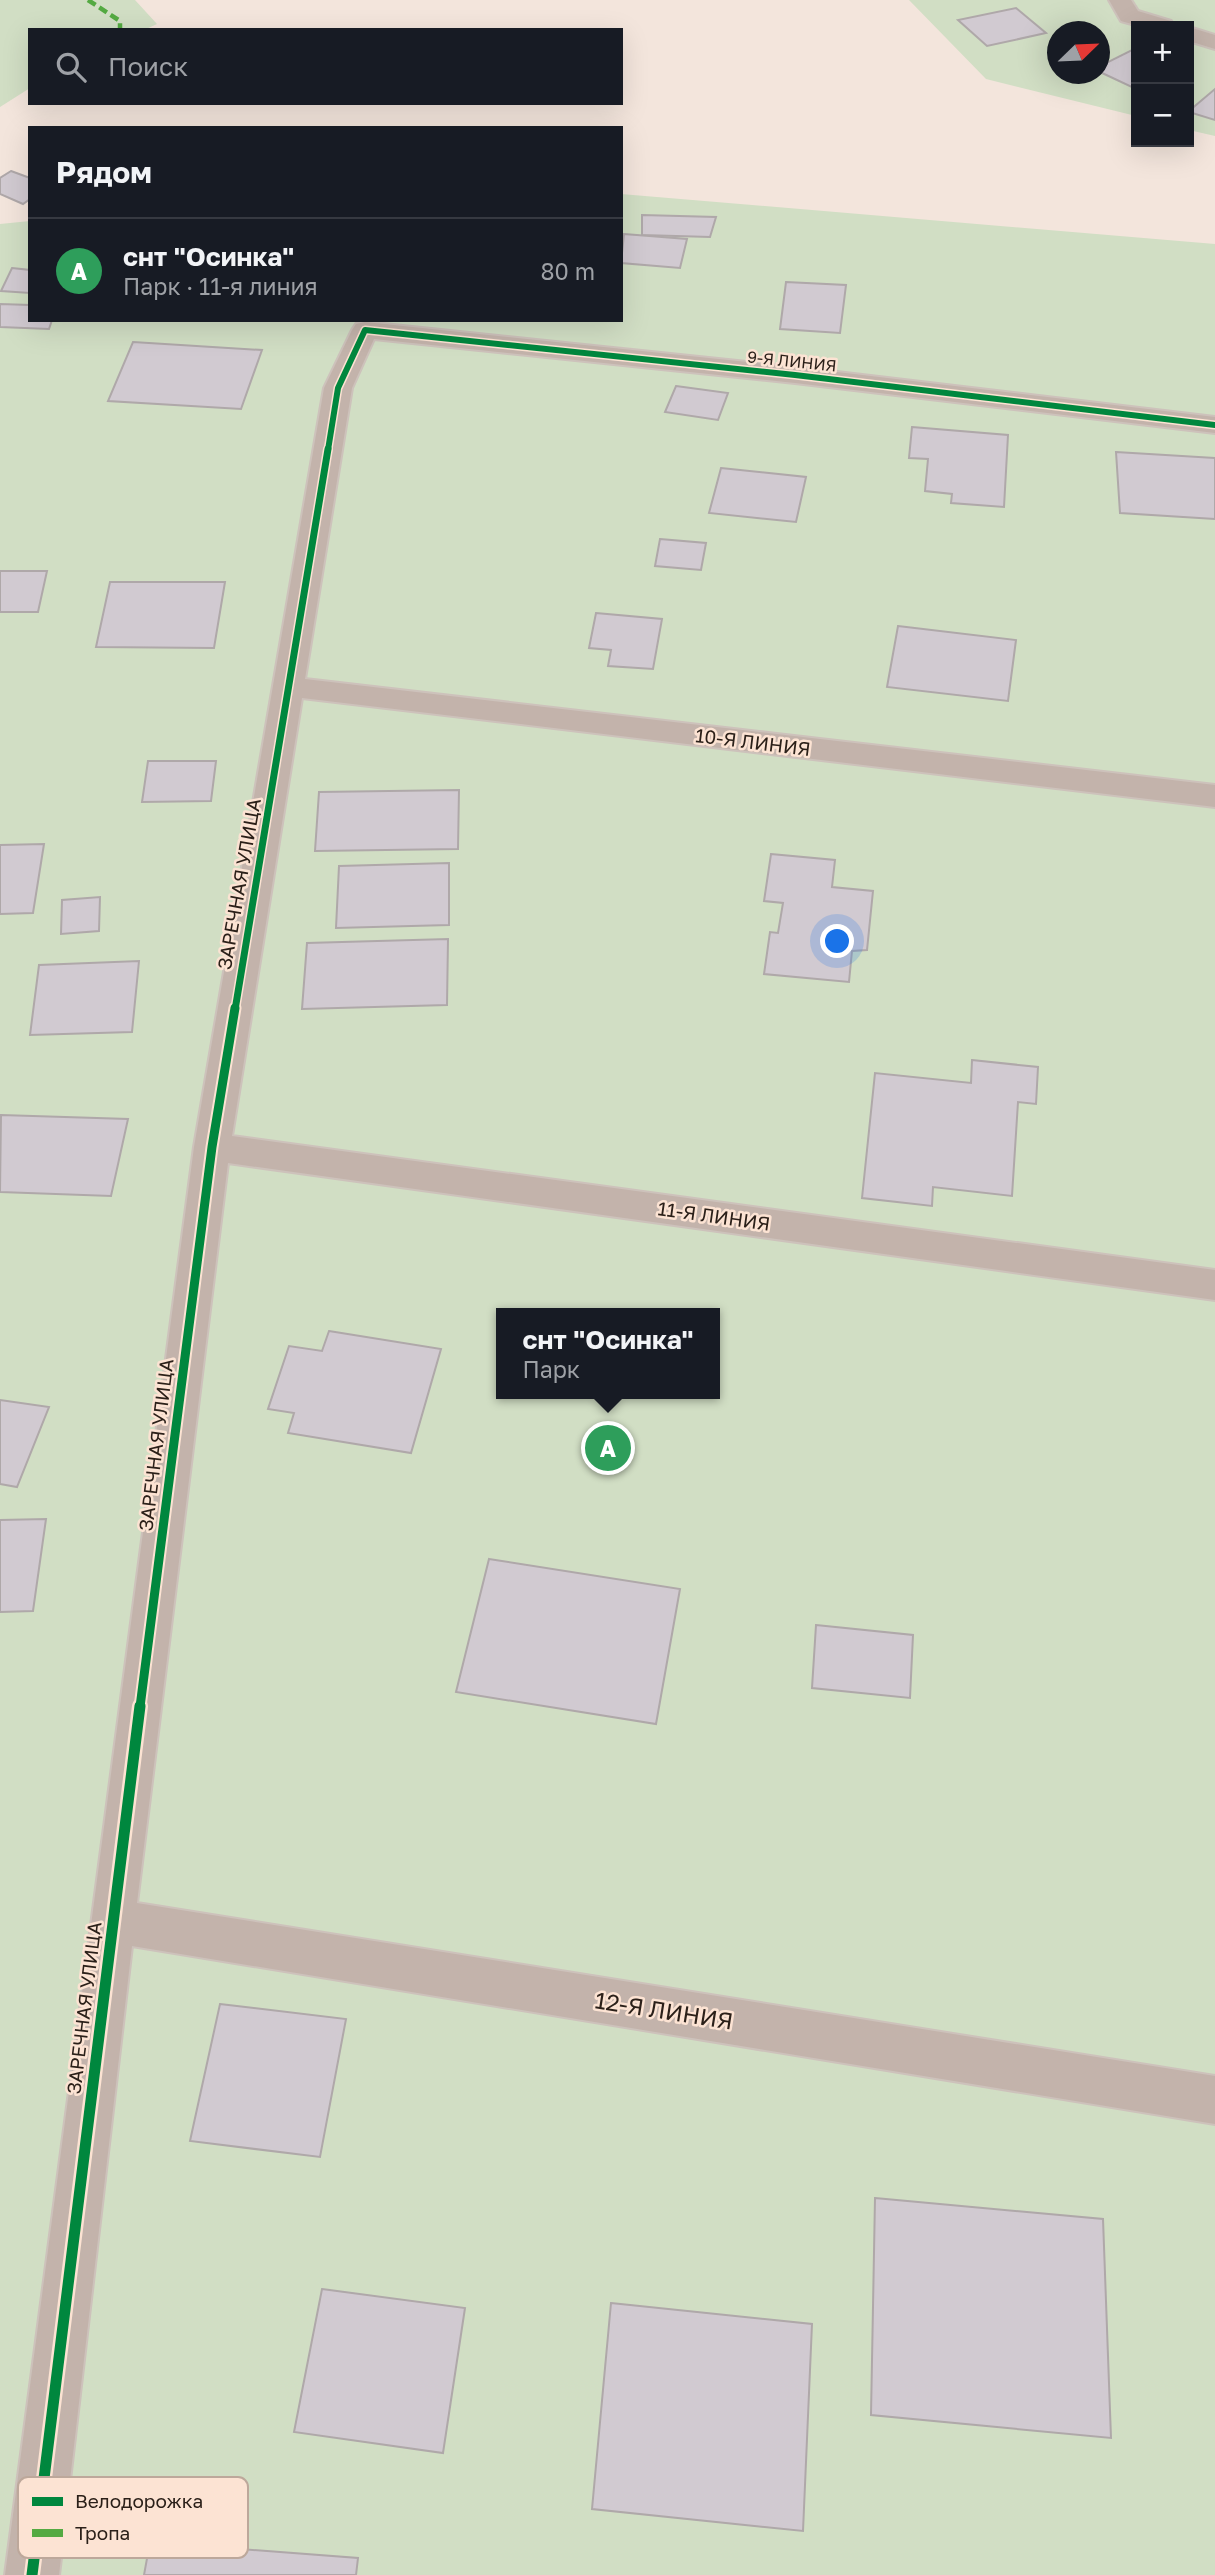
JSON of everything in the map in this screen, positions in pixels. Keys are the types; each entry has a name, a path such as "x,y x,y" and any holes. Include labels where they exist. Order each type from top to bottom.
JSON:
{"street":[{"path":"1120,0 1129,16 1146,21"},
{"path":"1194,36 1215,42"},
{"name":"9-Я ЛИНИЯ","path":"365,330 795,375 1215,425"},
{"name":"ЗАРЕЧНАЯ УЛИЦА","path":"44,2477 112,1921 212,1147 291,687 338,388 365,330"},
{"name":"10-Я ЛИНИЯ","path":"291,687 1215,796"},
{"name":"11-Я ЛИНИЯ","path":"212,1147 1215,1285"},
{"name":"12-Я ЛИНИЯ","path":"112,1921 1215,2100"}],"green space":[{"path":"0,0 135,0 157,24 148,28 28,28 28,89 0,107"},
{"path":"909,0 1215,0 1215,136 1194,131 1194,21 1131,21 1131,115 986,79"},
{"path":"623,194 1215,244 1215,2575 0,2575 0,224 28,221 28,322 623,322"}],"building":[{"path":"1016,8 1046,33 987,46 958,20"},
{"path":"1131,50 1131,87 1110,77 1110,61"},
{"path":"1215,89 1215,120 1194,114 1194,107"},
{"path":"11,171 28,177 28,200 23,204 0,194 0,178"},
{"path":"642,215 716,217 710,237 642,235"},
{"path":"624,234 687,239 680,268 623,263"},
{"path":"12,268 28,270 28,293 1,291"},
{"path":"786,282 846,285 840,333 780,329"},
{"path":"0,304 28,305 28,322 51,322 49,329 0,327"},
{"path":"133,342 262,350 241,409 108,401"},
{"path":"676,386 728,393 718,420 665,412"},
{"path":"912,427 1008,435 1004,507 951,503 952,494 925,491 928,459 909,458"},
{"path":"1116,452 1215,458 1215,519 1120,513"},
{"path":"721,468 806,477 796,522 709,513"},
{"path":"660,539 706,543 701,570 655,566"},
{"path":"0,571 47,571 38,612 0,612"},
{"path":"110,582 225,582 214,648 96,647"},
{"path":"596,613 662,619 653,669 608,666 611,650 589,648"},
{"path":"898,626 1016,640 1008,701 887,687"},
{"path":"148,761 216,761 211,801 142,802"},
{"path":"459,790 458,849 315,851 319,792"},
{"path":"44,844 33,913 0,914 0,845"},
{"path":"771,854 835,860 832,887 873,891 867,950 852,951 849,982 764,974 770,932 778,933 783,903 764,901"},
{"path":"449,863 449,925 336,928 339,866"},
{"path":"100,897 99,931 61,934 62,900"},
{"path":"448,939 447,1005 302,1009 307,943"},
{"path":"139,961 132,1032 30,1035 39,965"},
{"path":"972,1060 1038,1067 1036,1104 1018,1102 1012,1196 933,1187 932,1206 862,1198 875,1073 971,1083"},
{"path":"1,1115 128,1119 111,1196 0,1192"},
{"path":"329,1331 441,1349 411,1453 288,1433 294,1413 268,1409 289,1346 322,1351"},
{"path":"0,1400 49,1407 17,1487 0,1484"},
{"path":"46,1519 33,1611 0,1612 0,1520"},
{"path":"489,1559 680,1589 656,1724 456,1692"},
{"path":"816,1625 913,1635 910,1698 812,1688"},
{"path":"220,2004 346,2019 320,2157 190,2141"},
{"path":"875,2198 1103,2219 1111,2438 871,2415"},
{"path":"322,2289 465,2308 443,2453 294,2432"},
{"path":"611,2303 812,2324 803,2531 592,2509"},
{"path":"248,2550 358,2558 356,2575 144,2575 147,2558 248,2558"}],"marked path":[{"path":"88,0 120,21 120,28"}],"cycle path":[{"path":"44,2477 112,1921 212,1147 338,388 365,330 795,375 1215,425"},
{"path":"32,2575 34,2558"}],"place":[{"name":"снт \"Осинка\"","path":"608,1448"}]}
